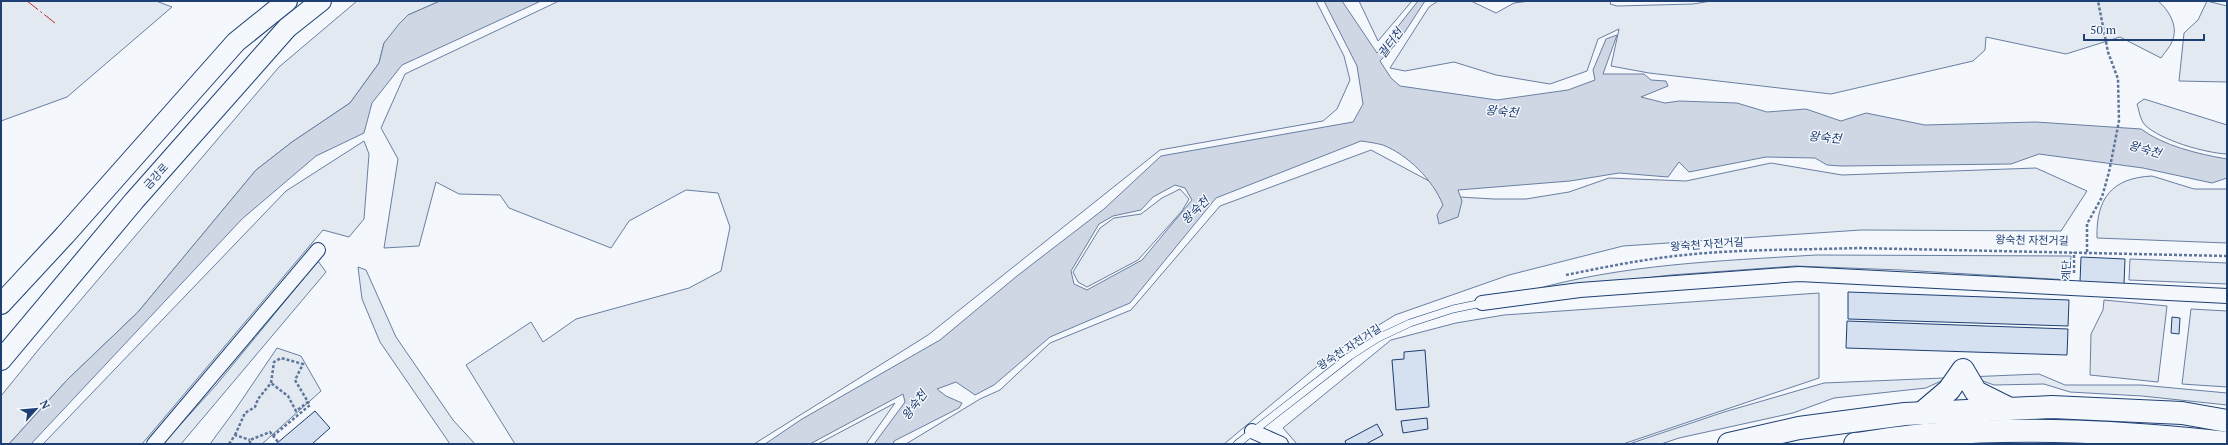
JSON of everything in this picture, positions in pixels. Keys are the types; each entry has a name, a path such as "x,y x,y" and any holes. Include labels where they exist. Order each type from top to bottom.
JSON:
{"highway":[{"path":"1922,413 1949,390 1962,370 1976,392 2009,409"},
{"path":"1729,444 1798,428 1922,413 2052,407 2182,413 2227,421"},
{"path":"1854,444 1924,435 2039,430 2138,433 2227,443"}],"main road":[{"path":"1,304 65,235 236,42 287,1"},
{"name":"금강로","path":"1,360 134,200 277,39 287,28 321,1"}],"street":[{"path":"154,444 318,250"},
{"path":"1482,303 1580,290 1799,274 2227,296"},
{"path":"1252,431 1281,444"}],"lane":[{"name":"왕숙천 자전거길","path":"1237,444 1350,356 1378,338 1410,323 1453,309 1482,303"}],"path":[{"path":"2087,252 2087,224 2102,197 2109,172 2119,121 2118,78 2108,52 2098,1"},
{"name":"왕숙천 자전거길","path":"1564,276 1653,259 1739,252 1858,248 2227,256"},
{"name":"계단","path":"2073,289 2074,252"},
{"path":"229,444 235,435 245,413 255,407 258,399 271,383 274,362 281,358 303,364 295,380 310,406 273,436"},
{"path":"271,383 288,396 299,415"},
{"path":"296,411 308,402"},
{"path":"235,435 250,440 270,432 278,442"}],"shaded area":[{"path":"1,1 156,1 172,7 67,97 1,121"},
{"path":"357,1 440,1 408,15 384,43 379,63 350,103 292,142 256,170 138,312 67,380 9,444 1,444 1,396 39,349 279,67"},
{"path":"559,1 1316,1 1344,56 1350,80 1337,109 1323,121 1160,150 928,335 754,444 515,444 466,365 531,322 543,342 576,319 689,288 721,271 730,227 718,193 686,190 629,221 611,248 509,208 500,195 459,194 436,182 419,246 384,248 398,159 381,128 405,74"},
{"path":"1359,1 1412,1 1378,41"},
{"path":"1438,1 1471,1 1496,13 1514,3 1530,1 1611,1 1610,4 1617,6 1693,4 1711,1 2158,1 2165,8 2171,18 2174,34 2171,44 2161,58 2120,37 2066,54 1986,37 1985,50 1973,61 1831,94 1649,73 1611,66 1619,29 1598,39 1587,71 1550,84 1496,75 1454,62 1405,71 1390,68 1429,7"},
{"path":"2207,1 2227,6 2227,82 2179,81 2184,33 2198,20"},
{"path":"2144,99 2227,125 2227,154 2183,145 2152,131 2143,123 2137,104"},
{"path":"364,141 369,154 364,219 349,237 323,230 142,444 43,444 286,191"},
{"path":"1371,150 1459,197 1526,199 1569,192 1609,178 1686,181 1771,163 1842,175 2036,168 2087,191 2061,231 1861,230 1623,246 1509,275 1395,315 1332,354 1224,444 906,444 980,399 1000,390 1050,343 1131,310 1220,206"},
{"path":"2152,176 2194,189 2227,189 2227,243 2097,238 2097,224 2100,212 2103,201 2109,193 2126,181"},
{"path":"1180,189 1189,199 1182,211 1138,260 1087,287 1078,282 1073,272 1100,228 1114,218 1141,214 1162,198"},
{"path":"1816,255 2071,256 2069,280 1901,270 1795,266 1671,275 1529,291 1564,282 1636,269 1707,262"},
{"path":"2130,259 2227,263 2227,284 2129,280"},
{"path":"318,261 326,272 181,444 163,444 217,384"},
{"path":"358,267 366,270 396,337 453,420 475,444 450,444 380,342 362,299"},
{"path":"1819,293 1819,378 1623,444 1297,444 1283,428 1391,340 1456,323 1504,315"},
{"path":"2104,300 2167,306 2158,382 2090,375 2091,334 2103,310"},
{"path":"2191,309 2227,311 2227,387 2182,384"},
{"path":"277,348 301,356 321,391 262,444 210,444 235,410"},
{"path":"2039,374 2065,385 2141,385 2227,393 2227,405 2142,396 2070,392 2044,384 1994,385 1980,380 1941,381 1926,388 1834,398 1793,413 1679,438 1661,444 1629,444 1724,412 1824,383"},
{"path":"895,403 866,444 818,444"}],"water":[{"path":"440,1 541,1 402,65 372,103 364,133 316,156 242,219 31,444 9,444 67,380 138,312 256,170 292,142 350,103 379,63 384,43 399,24 408,15"},
{"path":"1324,1 1342,1 1377,53 1418,1 1425,1 1399,41 1380,61 1391,78 1400,86 1497,100 1568,90 1595,80 1593,70 1606,39 1617,35 1603,74 1644,74 1651,80 1666,81 1668,86 1641,97 1665,103 1679,101 1737,103 1767,112 1806,109 1841,121 1866,113 1925,125 2036,122 2141,129 2171,145 2205,155 2227,159 2227,178 2212,183 2143,168 2039,154 2011,164 1841,166 1827,165 1815,158 1766,157 1689,172 1679,162 1668,177 1619,173 1570,181 1458,190 1462,201 1458,217 1439,224 1437,215 1443,205 1433,186 1419,169 1392,149 1383,145 1361,141 1216,198 1130,303 1050,337 994,385 975,395 956,382 937,389 946,396 962,403 959,408 894,441 893,444 874,444 905,402 903,394 810,444 765,444 802,419 940,340 1017,276 1104,209 1161,156 1353,122 1363,104 1357,66","holes":["1175,185 1185,188 1192,200 1142,260 1087,290 1074,284 1071,271 1099,224 1113,216 1141,210 1153,197"]}],"building":[{"path":"2081,257 2125,259 2124,284 2080,282"},
{"path":"1848,292 2069,300 2068,326 1848,319"},
{"path":"2172,317 2180,318 2179,334 2171,333"},
{"path":"1847,321 2068,329 2067,355 1846,348"},
{"path":"1425,350 1429,407 1396,410 1392,360 1404,359 1404,352"},
{"path":"315,411 330,428 312,444 276,444"},
{"path":"1427,418 1428,429 1403,433 1401,421"},
{"path":"1377,424 1383,435 1366,444 1346,444 1345,441"}],"power":[{"path":"27,1 55,23"}],"water label":[{"name":"궐터천","path":"1390,43"},
{"name":"왕숙천","path":"1502,111"},
{"name":"왕숙천","path":"1825,137"},
{"name":"왕숙천","path":"2145,149"},
{"name":"왕숙천","path":"1195,210"},
{"name":"왕숙천","path":"914,405"}]}
